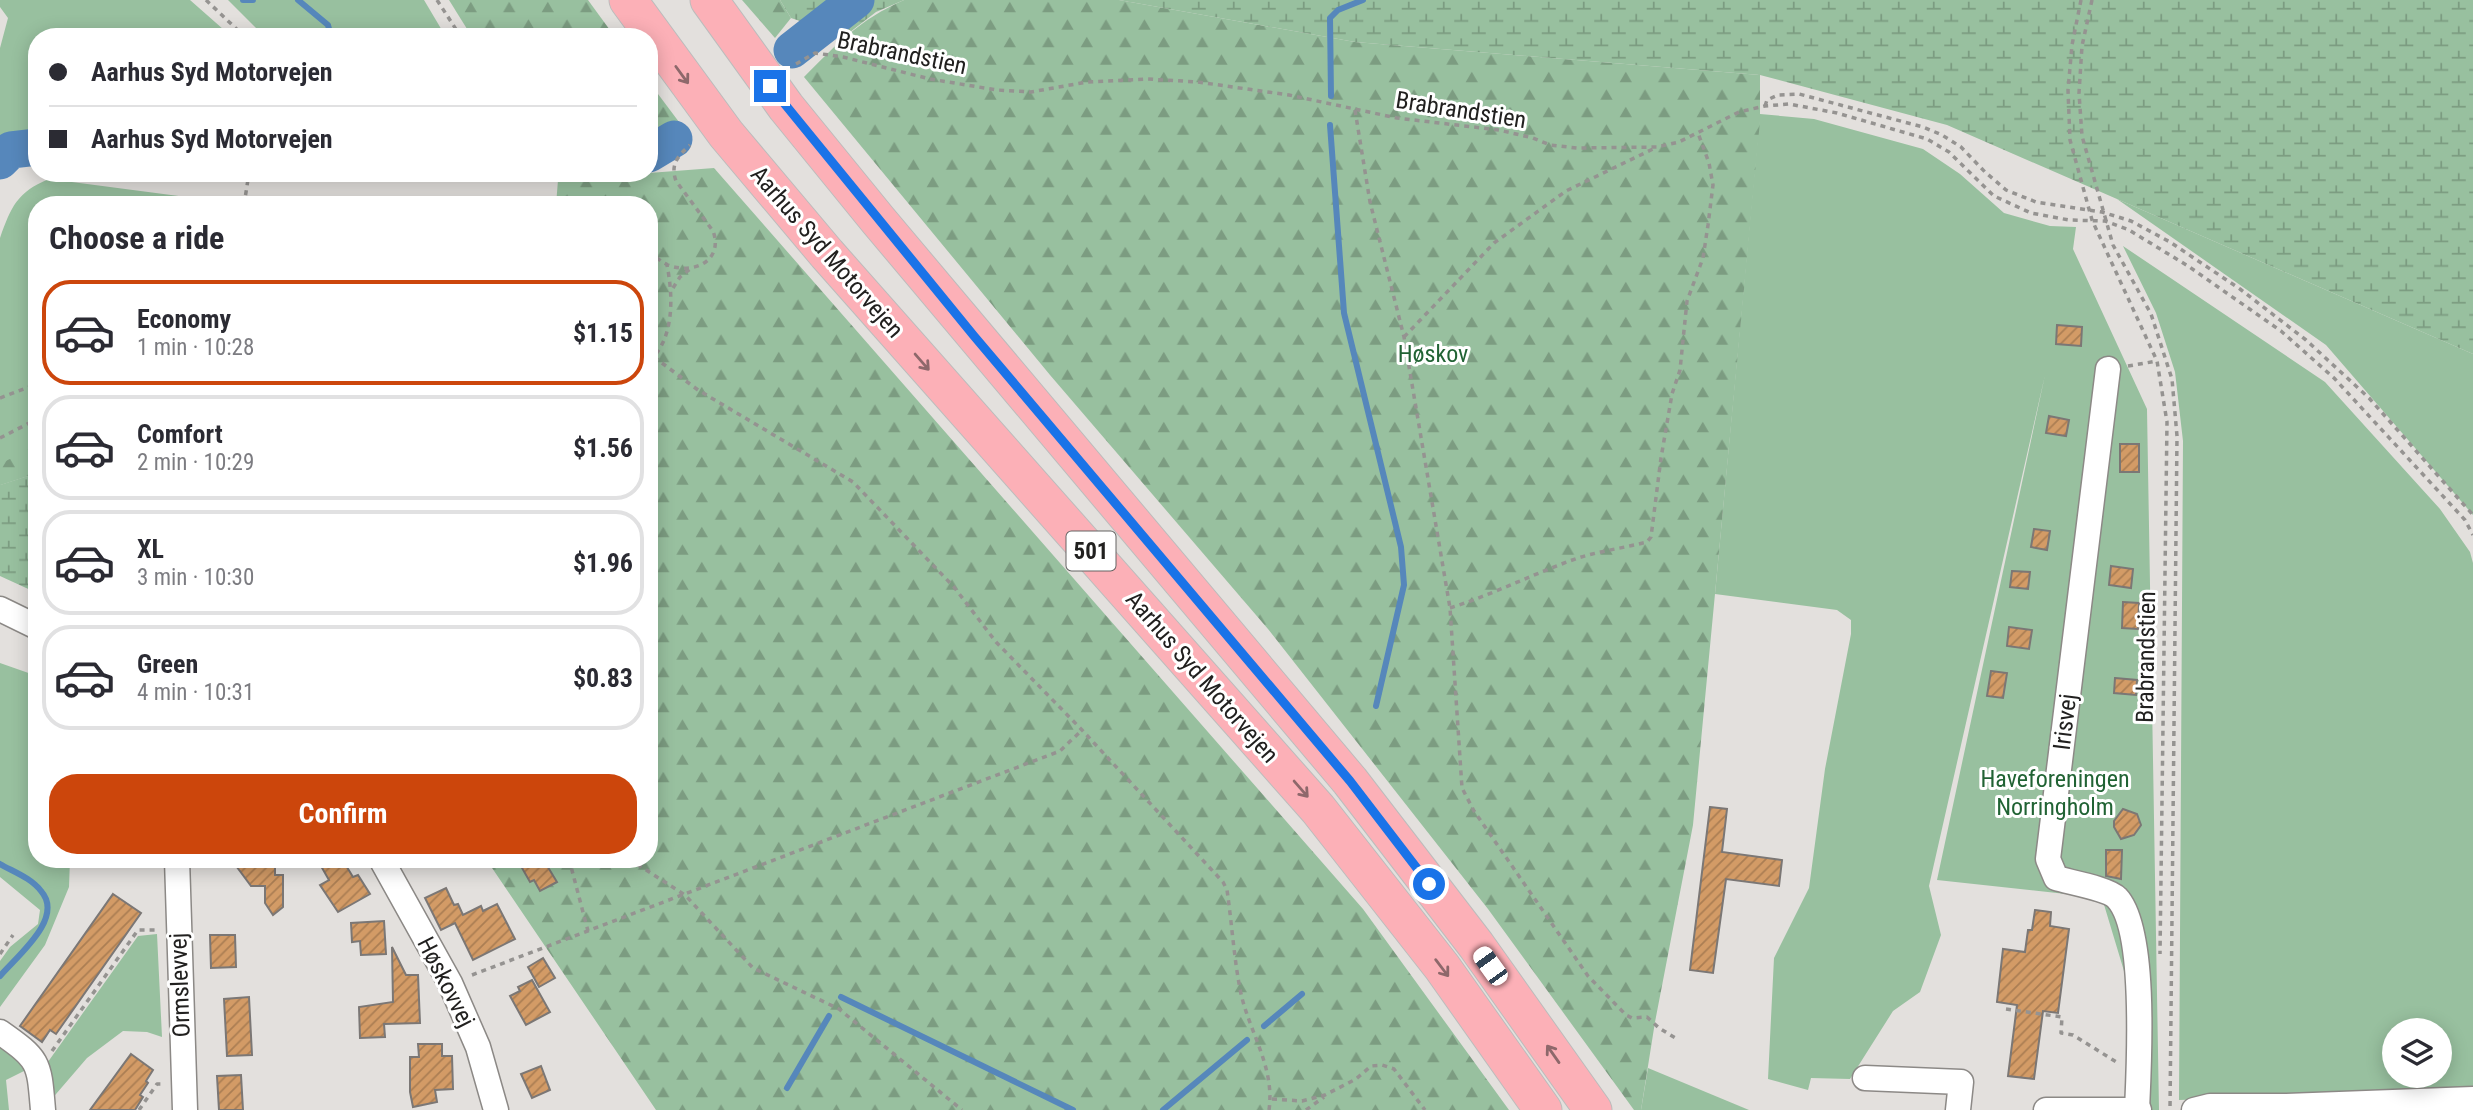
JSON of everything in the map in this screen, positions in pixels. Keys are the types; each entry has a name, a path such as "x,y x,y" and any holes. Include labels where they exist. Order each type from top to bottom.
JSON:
{"highway":[{"name":"Aarhus Syd Motorvejen","path":"628,0 648,28"},
{"name":"Aarhus Syd Motorvejen","path":"709,0 786,107 870,210 1350,781 1476,945 1593,1110"},
{"name":"Aarhus Syd Motorvejen","path":"658,41 726,134 818,244 1318,809 1442,967 1543,1110"}],"street":[{"name":"Irisvej","path":"2108,369 2048,859 2056,878 2115,895 2126,911 2133,941 2140,1015 2138,1110"},
{"path":"0,609 28,623"},
{"name":"Ormslevvej","path":"177,868 185,1110"},
{"name":"Høskovvej","path":"386,868 450,983 478,1047 496,1110"},
{"path":"0,1032 32,1056 39,1070 43,1110"},
{"path":"1866,1078 1961,1082 1958,1110"},
{"path":"2194,1110 2210,1106 2285,1108 2473,1099"},
{"path":"2046,1110 2138,1110"}],"path":[{"path":"206,0 236,28"},
{"path":"437,0 455,28"},
{"name":"Brabrandstien","path":"2081,0 2072,45 2068,90 2070,140 2092,220 2157,361 2167,422 2160,959"},
{"path":"2092,0 2082,46 2079,93 2082,136 2113,245 2151,314 2172,379 2177,436 2170,1110"},
{"name":"Brabrandstien","path":"796,64 815,53 843,57 930,79 998,90 1031,92 1087,82 1147,79 1198,82 1289,94 1397,118 1499,130 1550,145 1577,148 1657,147 1679,142 1739,112 1765,106 1789,104 1837,113 1927,139 1949,152 1994,196 2031,213 2069,220 2105,221 2129,230 2188,266 2280,331 2334,378 2465,520 2473,535"},
{"path":"1765,106 1766,100 1777,95 1799,94 1923,127 1961,147 1985,172 2006,190 2018,196 2090,209 2131,220 2170,242 2240,289 2306,340 2369,398 2473,515"},
{"path":"1355,110 1370,202 1405,337 1450,608 1462,788 1474,811 1588,976 1626,1015 1632,1018 1647,1017 1677,1039"},
{"path":"1450,608 1482,598 1512,583 1581,557 1647,542 1651,537 1663,445 1672,394 1680,370 1687,301 1703,258 1710,212 1713,185 1709,163 1698,132"},
{"path":"672,289 680,277 708,260 713,253 716,239 676,181 673,172 676,159 690,145"},
{"path":"1405,337 1494,243 1566,191 1657,147"},
{"path":"658,258 667,265 690,269"},
{"path":"658,348 666,332 672,289 667,265"},
{"path":"658,359 698,390 853,482 954,587 996,642 1223,882 1227,890 1241,995 1264,1056 1271,1099 1269,1110"},
{"path":"2108,369 2157,361"},
{"path":"0,398 28,387"},
{"path":"0,438 28,424"},
{"path":"450,983 1060,751 1082,730"},
{"path":"571,868 588,931"},
{"path":"643,868 685,895 753,968 839,1009 962,1110"},
{"path":"39,1070 138,930 178,930"},
{"path":"0,954 13,935"},
{"path":"2006,1009 2062,1017 2061,1033 2073,1035 2115,1062 2139,1065"},
{"path":"1306,1110 1325,1095 1356,1079 1371,1066 1382,1065 1394,1069 1424,1110"},
{"path":"139,1110 157,1084 184,1083"},
{"path":"1271,1099 1302,1101 1325,1095"}],"green space":[{"path":"0,0 190,0 222,28 28,28 28,139 0,158 0,48 8,18 0,7"},
{"path":"228,0 424,0 441,28 256,28"},
{"path":"449,0 588,0 608,28 466,28"},
{"path":"742,0 780,0 791,18 775,38"},
{"path":"780,0 904,0 876,12 845,36 791,18"},
{"name":"Høskov","path":"904,0 1119,0 1355,42 1760,75 1760,121 1693,825 1641,1110 1634,1110 1488,909 1268,629 1050,375 804,77 862,24"},
{"path":"1119,0 2473,0 2473,354 1947,125 1760,75 1355,42"},
{"path":"658,94 679,122 658,139"},
{"name":"Haveforeningen Norringholm","path":"1760,114 1814,119 1923,149 1960,174 2004,213 2050,226 2076,227 2073,249 2147,409 2159,1110 2129,1110 2127,981 2102,898 1937,880 2045,375 1929,886 1941,935 1920,992 1893,1011 1850,1079 1811,1078 1808,1090 1768,1079 1774,958 1809,888 1825,769 1851,634 1851,620 1837,610 1715,594"},
{"path":"714,168 1363,909 1509,1110 656,1110 492,868 658,868 658,196 557,196 558,182 658,182 658,172"},
{"path":"72,182 179,196 28,196 28,476 0,485 0,238 17,202 38,184"},
{"path":"2117,199 2473,354 2473,515 2326,345"},
{"path":"2123,246 2325,382 2440,509 2470,552 2473,563 2473,1090 2179,1100 2183,441 2175,372 2156,313"},
{"path":"28,450 28,476 0,485 0,464"},
{"path":"28,476 28,589 0,576 0,485"},
{"path":"0,663 28,673 28,868 70,868 69,887 45,945 0,1007 0,961 10,947 38,924 40,910 0,877"},
{"path":"157,934 162,1037 147,1032 123,1031 87,1058 50,1101 45,1066 138,936"},
{"path":"0,1045 15,1055 26,1070 6,1080 9,1110 0,1110"},
{"path":"1648,1068 1749,1110 1641,1110"}],"building":[{"path":"2057,325 2082,327 2081,346 2056,344"},
{"path":"2049,416 2069,420 2066,436 2046,433"},
{"path":"2120,444 2139,444 2139,472 2120,472"},
{"path":"2034,529 2050,531 2047,550 2031,547"},
{"path":"2111,566 2133,569 2131,588 2109,585"},
{"path":"2012,571 2030,572 2028,589 2010,587"},
{"path":"2123,602 2139,603 2138,629 2122,628"},
{"path":"2009,627 2032,630 2029,649 2007,646"},
{"path":"1991,671 2007,673 2003,698 1987,696"},
{"path":"2115,678 2137,680 2136,695 2114,693"},
{"path":"1710,807 1727,809 1722,852 1782,860 1779,886 1726,879 1713,973 1690,970"},
{"path":"2123,809 2137,814 2141,825 2134,835 2121,839 2114,827 2114,821"},
{"path":"2106,850 2122,850 2121,879 2106,876"},
{"path":"238,868 275,868 275,875 283,875 283,907 273,915 265,903 265,886 251,886"},
{"path":"322,868 348,868 353,877 358,875 370,894 338,912 320,885 329,880"},
{"path":"522,868 548,868 557,882 540,891 534,880 530,882"},
{"path":"446,888 454,905 458,904 463,915 481,906 483,911 497,904 515,939 473,960 455,923 441,930 425,898"},
{"path":"113,894 141,913 56,1034 50,1030 42,1042 20,1026"},
{"path":"2035,910 2051,912 2050,926 2069,929 2058,1013 2043,1011 2034,1079 2008,1076 2017,1005 1997,1002 2003,949 2025,952 2028,930 2032,930"},
{"path":"384,921 386,954 361,955 360,941 352,942 351,923"},
{"path":"210,935 235,935 236,967 211,968"},
{"path":"392,947 406,975 418,975 420,1023 384,1024 385,1037 360,1038 359,1007 393,1002"},
{"path":"543,958 555,978 539,987 528,967"},
{"path":"532,980 550,1012 526,1025 510,996 520,991 518,987"},
{"path":"249,997 252,1055 227,1056 224,999"},
{"path":"418,1044 442,1044 442,1056 452,1056 453,1089 435,1090 437,1102 413,1107 410,1057 419,1057"},
{"path":"131,1054 153,1070 135,1110 90,1110"},
{"path":"541,1066 550,1090 532,1098 521,1074"},
{"path":"241,1075 243,1110 219,1110 217,1076"}],"waterway":[{"path":"243,0 253,0"},
{"path":"298,0 329,28"},
{"path":"792,50 856,0"},
{"path":"1331,96 1330,18 1338,10 1363,0"},
{"path":"1330,125 1344,313 1401,547 1404,585 1376,706"},
{"path":"658,149 674,139"},
{"path":"0,161 11,150 28,148"},
{"path":"0,864 37,886 47,902 47,913 36,936 0,976"},
{"path":"1264,1026 1302,994"},
{"path":"841,997 1073,1110"},
{"path":"787,1088 829,1016"},
{"path":"1163,1110 1247,1040"}],"route":[{"path":"770,86 974,336 1350,781 1429,884"}]}
